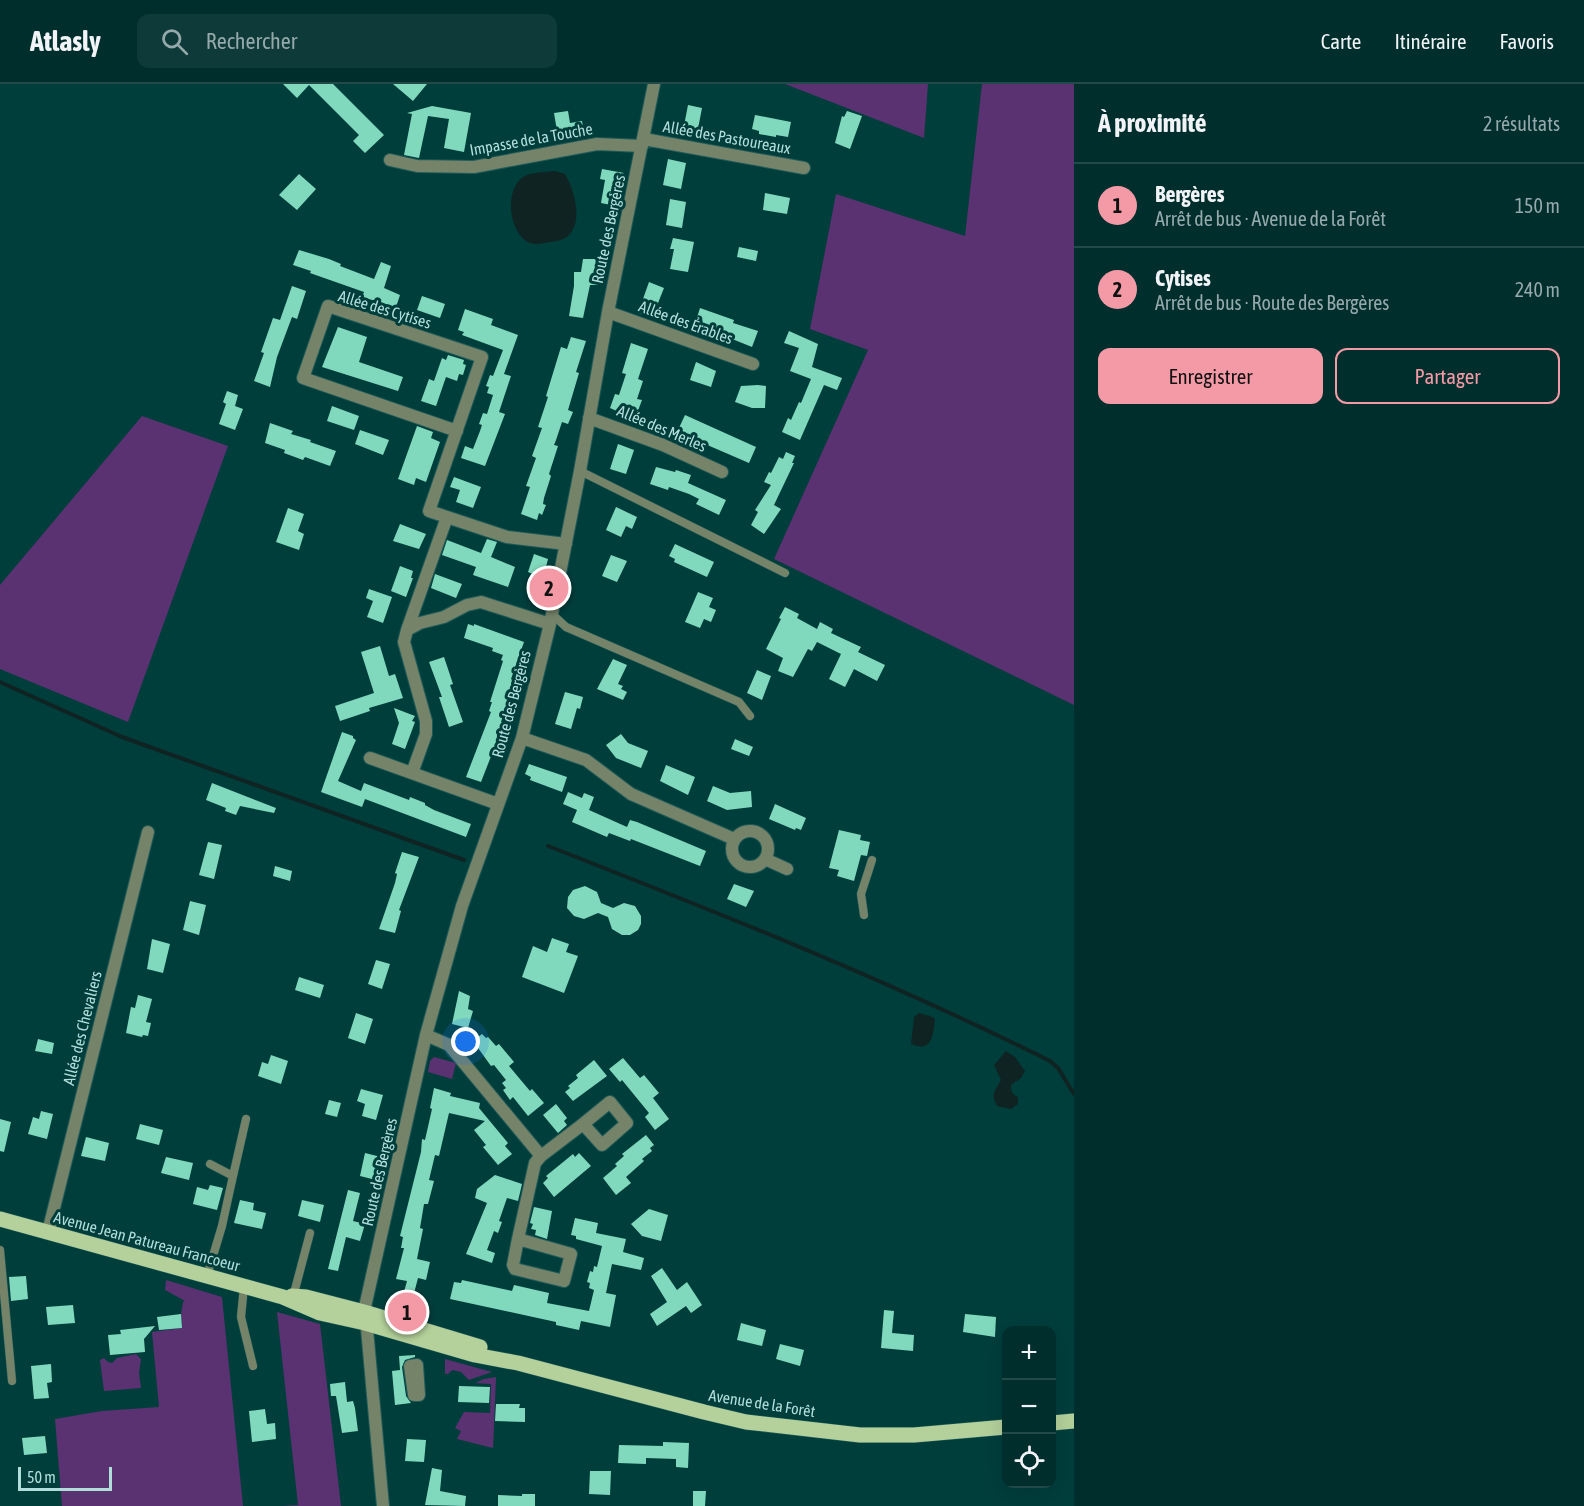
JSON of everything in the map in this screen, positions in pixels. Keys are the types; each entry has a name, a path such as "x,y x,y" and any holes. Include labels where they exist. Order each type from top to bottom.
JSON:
{"main road":[{"name":"Avenue Jean Patureau Francoeur","path":"0,1219 365,1318"},
{"name":"Avenue de la Forêt","path":"365,1318 471,1343 518,1363 704,1412 769,1425 860,1435 914,1435 1002,1427"},
{"path":"1056,1423 1074,1421"}],"street":[{"name":"Route des Bergères","path":"383,1506 365,1318 426,1035 462,906 522,738 551,619 608,312 654,84"},
{"name":"Impasse de la Touche","path":"390,160 417,166 474,167 597,144 643,143"},
{"name":"Allée des Pastoureaux","path":"643,143 804,168"},
{"name":"Allée des Cytises","path":"447,517 429,511 457,431 482,357 328,306 303,378 457,431"},
{"name":"Allée des Érables","path":"608,312 753,364"},
{"name":"Allée des Merles","path":"589,418 663,444 722,472"},
{"path":"412,773 426,734 426,721 404,642 447,517 507,537 566,544"},
{"path":"407,630 420,623 437,620 467,605 481,602 551,619"},
{"path":"522,738 586,760 631,794 735,839"},
{"path":"370,758 498,804"},
{"path":"746,831 760,834 768,847 765,859 758,866 750,867 736,862 732,848 735,839 746,831"},
{"name":"Allée des Chevaliers","path":"48,1232 148,832"},
{"path":"765,859 787,868"},
{"path":"426,1035 449,1045 541,1156"},
{"path":"518,1239 571,1254 564,1281 515,1269 513,1264 518,1239 535,1163 583,1124"}],"lane":[{"path":"580,471 785,573"},
{"path":"551,619 739,702 750,716"},
{"path":"864,915 861,894 872,860"},
{"path":"207,1276 222,1226 246,1119"},
{"path":"210,1164 233,1176"},
{"path":"0,1219 0,1224"},
{"path":"290,1298 310,1233"},
{"path":"0,1250 12,1381"},
{"path":"244,1286 241,1317 253,1366"}],"shaded area":[{"path":"785,84 928,84 924,138"},
{"path":"982,84 1074,84 1074,705 774,559 868,350 810,329 836,194 965,236"},
{"path":"142,416 228,446 128,722 0,669 0,585"},
{"path":"434,1057 456,1063 452,1079 428,1072 430,1061"},
{"path":"166,1280 222,1297 243,1506 62,1506 55,1419 102,1411 159,1407 152,1332 182,1328 181,1314 185,1301 165,1290"},
{"path":"277,1312 320,1324 341,1506 282,1506 298,1505"},
{"path":"136,1354 141,1359 139,1373 141,1388 104,1391 100,1360 104,1358 112,1363 117,1358"},
{"path":"445,1359 492,1372 469,1380 461,1372 452,1370 445,1374"},
{"path":"496,1377 493,1448 457,1439 461,1431 455,1428 464,1412 490,1413 491,1384 475,1383"}],"water":[{"path":"555,171 565,174 572,188 576,205 576,223 568,236 558,241 536,244 528,242 522,237 513,220 511,201 513,191 523,177 534,173"},
{"path":"919,1013 935,1019 932,1037 927,1045 923,1046 911,1044 914,1017"},
{"path":"1006,1051 1015,1057 1025,1071 1021,1078 1011,1085 1012,1092 1018,1097 1018,1104 1011,1109 997,1106 994,1098 994,1093 1001,1080 994,1065"}],"building":[{"path":"283,84 333,84 384,135 365,153 353,141 359,135 309,85 297,98"},
{"path":"393,84 427,84 413,101"},
{"path":"688,105 702,108 697,134 683,131"},
{"path":"432,106 471,113 464,152 444,148 449,119 428,116 419,158 404,155 412,114 407,113"},
{"path":"568,111 570,123 582,121 584,133 558,137 554,113"},
{"path":"847,111 862,116 850,149 835,143 842,116 844,117"},
{"path":"755,115 791,122 788,137 759,134 759,131 752,129"},
{"path":"668,159 686,163 681,189 663,185"},
{"path":"602,169 624,173 616,206 601,203 605,180 600,179"},
{"path":"299,174 316,189 297,210 279,195"},
{"path":"765,193 790,198 787,214 763,210"},
{"path":"670,199 686,202 682,228 666,225"},
{"path":"673,238 694,242 688,272 670,269 674,249 670,249"},
{"path":"739,247 758,251 756,261 737,257"},
{"path":"299,250 329,259 341,264 340,266 374,279 381,262 391,266 384,288 400,295 396,307 362,297 364,292 293,265"},
{"path":"583,259 596,259 598,285 590,285 583,318 569,316 574,272 581,272"},
{"path":"649,282 664,288 652,318 638,313"},
{"path":"292,286 306,291 297,319 292,317 277,357 270,387 254,381 273,318 280,320"},
{"path":"422,296 445,304 440,318 417,310"},
{"path":"700,308 758,331 752,347 695,324"},
{"path":"465,309 493,319 491,325 518,335 504,374 511,376 499,412 505,414 485,466 461,458 465,446 473,449 482,425 479,424 483,413 487,414 493,395 487,393 489,387 486,386 490,375 493,376 503,350 462,335 464,332 458,330"},
{"path":"338,327 367,337 359,362 403,377 398,391 322,367"},
{"path":"789,331 818,344 812,367 842,378 837,390 824,385 800,440 782,432 788,418 791,420 799,402 801,403 811,379 790,371 799,348 784,343"},
{"path":"571,337 586,341 576,372 579,373 568,410 573,412 568,424 562,422 554,445 558,446 544,498 543,504 546,505 542,515 539,513 537,520 521,514 530,487 526,486 536,458 532,456 542,428 538,427 548,397 546,396 561,347 567,349"},
{"path":"631,343 648,349 638,379 643,381 637,399 642,400 636,416 631,414 630,417 610,408 615,394 619,395 626,374 622,373"},
{"path":"448,355 464,360 463,364 466,365 463,375 459,374 457,381 446,377 436,406 421,401 429,379 434,381 442,358 446,360"},
{"path":"696,362 716,371 711,387 690,380"},
{"path":"741,386 766,386 765,408 752,408 735,402"},
{"path":"227,391 238,395 235,406 243,409 235,430 219,424 226,404 223,402"},
{"path":"332,406 359,416 354,430 327,421"},
{"path":"685,415 756,447 749,463 678,430"},
{"path":"270,423 293,431 291,434 336,451 330,466 305,457 303,460 265,443"},
{"path":"417,426 433,432 431,438 440,442 426,482 416,478 414,485 398,479"},
{"path":"360,430 389,440 383,455 355,444"},
{"path":"618,444 634,450 626,474 610,469"},
{"path":"786,452 795,456 792,463 794,463 774,505 781,509 764,534 751,525 758,512 755,510 771,485 764,482 769,472 771,473 779,457 783,459"},
{"path":"656,467 691,475 688,483 726,500 719,515 696,504 699,499 689,494 669,487 668,490 650,484"},
{"path":"454,477 481,487 473,508 456,502 460,490 450,487"},
{"path":"616,507 637,517 632,529 626,526 621,537 606,530"},
{"path":"288,508 304,514 298,531 304,534 299,550 276,542"},
{"path":"400,524 426,534 419,549 393,541"},
{"path":"487,539 497,542 491,557 515,567 508,587 473,575 476,567 442,555 447,540 481,553"},
{"path":"675,544 714,562 707,577 674,562 675,559 669,556"},
{"path":"534,554 548,559 546,567 552,568 546,600 530,596 535,575 528,572"},
{"path":"611,555 627,561 617,582 602,576"},
{"path":"400,566 413,571 411,578 413,578 406,597 391,591"},
{"path":"435,574 462,584 456,598 431,588"},
{"path":"369,589 392,597 383,623 367,617 373,601 366,598"},
{"path":"698,592 713,598 709,607 716,610 711,622 704,619 700,628 685,622"},
{"path":"785,607 799,614 797,618 817,629 820,622 833,629 831,633 861,647 858,652 885,665 877,681 854,669 845,687 829,679 841,654 817,642 812,651 808,649 793,677 778,671 783,658 766,649"},
{"path":"468,624 474,626 474,624 524,642 511,679 514,681 501,722 504,723 481,782 466,777 491,712 489,711 492,702 490,702 503,655 492,651 493,648 464,638"},
{"path":"380,646 389,676 395,674 403,698 369,708 370,711 340,721 335,706 374,693 361,652"},
{"path":"444,657 453,684 450,685 463,722 449,727 439,697 442,697 429,662"},
{"path":"613,659 627,665 618,684 623,686 621,689 627,692 623,700 597,689"},
{"path":"757,670 771,676 762,700 747,693"},
{"path":"565,692 583,697 571,729 555,724"},
{"path":"394,708 415,716 405,749 392,744 399,723"},
{"path":"342,732 353,736 356,740 338,781 361,791 364,783 409,800 410,797 425,803 434,810 471,824 466,837 365,799 362,807 321,792"},
{"path":"621,734 628,743 648,751 641,768 616,758 606,745"},
{"path":"735,739 753,747 749,756 731,749"},
{"path":"529,764 567,777 562,792 530,780 531,777 525,774"},
{"path":"666,765 695,777 688,795 660,781"},
{"path":"212,783 276,808 274,813 240,806 236,815 225,811 226,808 206,800"},
{"path":"713,786 730,793 751,791 752,807 727,810 707,801"},
{"path":"568,792 582,798 584,793 594,797 589,810 627,827 630,820 637,822 706,851 700,866 631,839 630,841 609,833 607,837 572,822 577,810 563,804"},
{"path":"775,804 806,818 801,830 796,828 795,830 769,819"},
{"path":"839,830 861,835 860,840 870,842 867,856 861,855 854,881 837,876 839,870 829,868"},
{"path":"208,842 222,845 214,879 199,875"},
{"path":"402,852 419,857 399,910 401,911 395,933 379,929 395,883 397,874 395,873"},
{"path":"275,866 292,871 290,881 273,876"},
{"path":"734,884 754,891 746,907 727,899"},
{"path":"585,886 597,892 601,903 613,908 624,903 635,906 641,916 638,930 630,935 622,935 612,929 608,917 598,913 584,919 574,916 567,908 568,897 573,890"},
{"path":"190,901 206,905 199,935 183,930"},
{"path":"552,938 569,944 566,952 578,956 564,993 522,977 533,946 547,952"},
{"path":"152,939 170,944 163,973 147,969"},
{"path":"376,960 390,964 382,989 368,984"},
{"path":"299,977 324,985 320,998 295,990"},
{"path":"459,991 470,996 468,1009 473,1011 468,1028 452,1024"},
{"path":"138,995 152,999 146,1022 151,1023 148,1036 143,1035 142,1037 126,1033 131,1007 135,1008"},
{"path":"356,1013 373,1019 365,1044 348,1038"},
{"path":"482,1034 496,1046 499,1044 514,1062 509,1066 530,1091 532,1089 544,1103 528,1116 513,1097 510,1100 503,1090 506,1088 502,1083 506,1080 494,1065 491,1066 473,1041"},
{"path":"38,1039 54,1043 52,1054 35,1051"},
{"path":"271,1055 288,1061 281,1084 258,1076 262,1062 268,1064"},
{"path":"623,1058 640,1078 644,1075 659,1093 653,1098 669,1119 655,1130 645,1117 649,1113 622,1080 620,1082 609,1069"},
{"path":"594,1060 607,1076 573,1101 565,1092 570,1088 568,1086 578,1078 576,1075"},
{"path":"434,1088 451,1093 450,1096 480,1103 479,1108 508,1143 505,1146 512,1154 498,1165 483,1147 486,1145 474,1130 485,1121 449,1113 439,1156 435,1155 429,1180 434,1181 428,1204 424,1204 420,1228 423,1229 417,1259 430,1262 426,1280 418,1278 412,1301 402,1299 407,1281 396,1279 404,1248 401,1248 403,1237 400,1236 421,1152 422,1139 425,1140"},
{"path":"361,1089 383,1095 376,1120 362,1116 365,1104 357,1101"},
{"path":"329,1100 341,1103 337,1117 325,1114"},
{"path":"556,1104 567,1118 564,1121 567,1125 558,1133 543,1115"},
{"path":"41,1111 53,1114 47,1139 28,1134 33,1117 39,1119"},
{"path":"0,1119 11,1122 4,1152 0,1151"},
{"path":"140,1124 163,1130 159,1145 136,1139"},
{"path":"646,1135 654,1145 650,1148 652,1151 626,1177 631,1183 616,1195 603,1178 617,1166 615,1164 624,1156 622,1154"},
{"path":"86,1137 109,1143 105,1161 81,1156"},
{"path":"365,1153 381,1157 376,1180 360,1176"},
{"path":"579,1153 591,1166 554,1197 543,1183 548,1178 546,1176 573,1154 575,1157"},
{"path":"166,1157 193,1163 189,1180 161,1173"},
{"path":"495,1175 522,1184 518,1201 507,1198 499,1221 502,1222 498,1233 494,1231 487,1250 495,1253 492,1263 466,1254 487,1203 475,1198 477,1189"},
{"path":"210,1185 223,1188 217,1210 193,1204 197,1187 208,1190"},
{"path":"348,1190 360,1193 353,1221 365,1224 360,1241 346,1237 338,1271 328,1269"},
{"path":"240,1200 254,1203 253,1210 266,1213 262,1229 234,1223"},
{"path":"302,1200 324,1205 320,1222 298,1216"},
{"path":"534,1207 552,1211 547,1239 535,1235 536,1230 531,1229 533,1224 530,1223"},
{"path":"649,1209 668,1215 661,1241 642,1236 631,1224"},
{"path":"575,1218 598,1223 596,1233 626,1239 623,1252 644,1258 641,1270 612,1264 606,1293 616,1295 610,1327 581,1321 579,1330 556,1325 556,1322 450,1299 454,1282 461,1283 462,1280 512,1291 514,1285 549,1293 547,1303 589,1311 594,1290 589,1288 590,1283 587,1282 590,1271 593,1272 594,1266 597,1267 602,1246 576,1239 576,1236 571,1235"},
{"path":"662,1268 677,1290 687,1282 702,1305 691,1313 686,1306 657,1326 650,1314 667,1302 651,1276"},
{"path":"26,1276 28,1299 11,1301 9,1277"},
{"path":"73,1305 75,1323 48,1325 46,1307"},
{"path":"884,1310 894,1311 892,1333 914,1335 913,1351 881,1348"},
{"path":"181,1314 182,1328 159,1330 157,1317"},
{"path":"965,1314 996,1317 995,1337 963,1332"},
{"path":"741,1323 766,1330 762,1346 737,1340"},
{"path":"155,1326 144,1339 145,1352 110,1355 108,1335 121,1334 120,1330"},
{"path":"780,1344 804,1350 800,1366 776,1359"},
{"path":"415,1355 405,1360 402,1367 406,1396 411,1403 395,1405 392,1371 400,1370 399,1356"},
{"path":"51,1364 52,1382 47,1383 49,1398 34,1399 31,1366"},
{"path":"345,1382 347,1402 353,1401 358,1431 342,1433 336,1396 331,1396 330,1384"},
{"path":"459,1386 490,1387 489,1403 458,1402"},
{"path":"496,1404 520,1404 519,1408 525,1408 525,1422 495,1421"},
{"path":"265,1409 267,1424 275,1423 276,1439 252,1442 249,1411"},
{"path":"45,1436 47,1453 24,1455 22,1438"},
{"path":"407,1439 426,1440 424,1462 405,1461"},
{"path":"663,1442 689,1443 688,1468 676,1467 676,1459 646,1458 646,1464 618,1463 619,1445 663,1446"},
{"path":"432,1468 442,1470 440,1491 466,1496 465,1506 425,1505"},
{"path":"590,1471 611,1471 610,1495 589,1494"},
{"path":"693,1491 706,1491 705,1506 693,1506"},
{"path":"522,1494 535,1494 535,1506 498,1506 498,1495 522,1496"}],"waterway":[{"path":"0,682 122,737 464,860"},
{"path":"548,846 802,948 988,1031 1050,1061 1058,1068 1074,1094"}],"place":[{"name":"Cytises","path":"549,588"},
{"name":"Bergères","path":"407,1312"}]}
